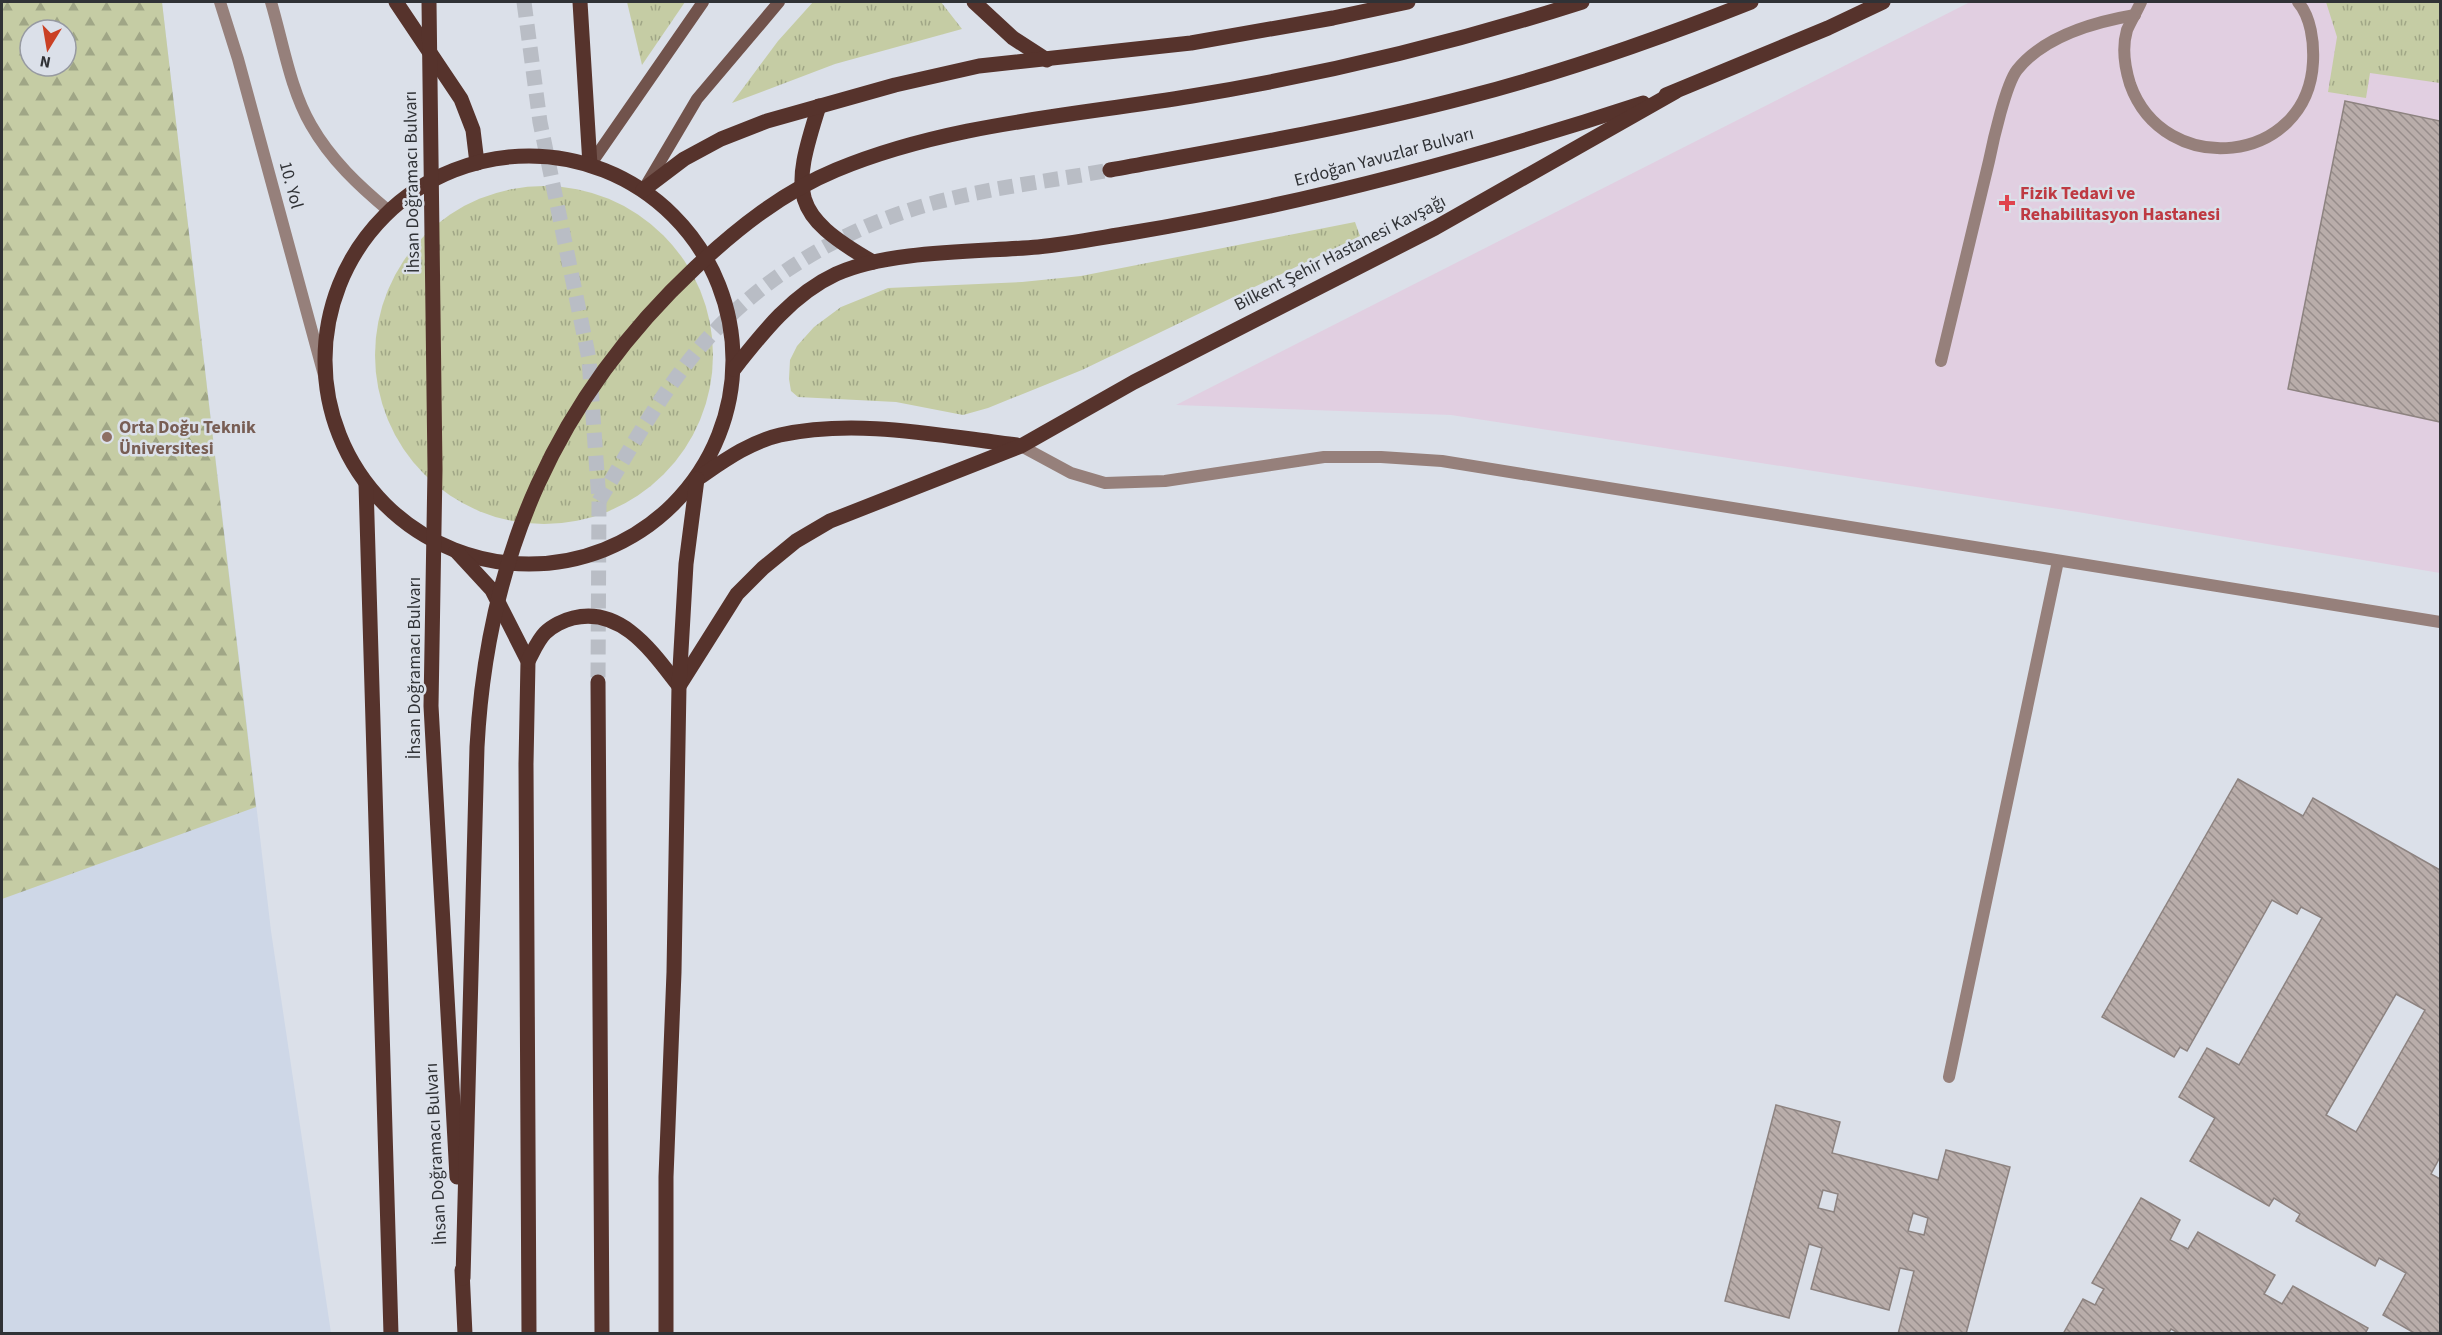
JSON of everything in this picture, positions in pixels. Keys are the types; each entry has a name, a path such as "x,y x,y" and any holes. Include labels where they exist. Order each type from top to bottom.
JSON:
{"main road":[{"path":"396,2 461,99 473,130 477,163"},
{"name":"İhsan Doğramacı Bulvarı","path":"429,2 435,469 431,706 465,1334"},
{"path":"580,2 590,165"},
{"path":"590,165 703,2"},
{"path":"643,190 697,99 779,2"},
{"path":"974,2 1006,33 1047,60"},
{"path":"643,190 684,159 721,139 819,106 940,74 979,66 1191,43 1408,2"},
{"path":"463,1278 477,747 480,698 490,633 501,579 525,513 549,460 598,376 653,309 726,239 757,215 832,171 897,147 967,131 1170,100 1391,58 1582,2"},
{"name":"Erdoğan Yavuzlar Bulvarı","path":"1110,170 1326,130 1468,97 1617,52 1751,2"},
{"name":"Erdoğan Yavuzlar Bulvarı","path":"734,369 765,329 805,293 836,274 873,261 1041,247 1203,221 1428,167 1557,131 1675,92 1828,28 1882,2"},
{"name":"Bilkent Şehir Hastanesi Kavşağı","path":"680,687 737,594 763,568 796,542 830,521 1021,446 1134,382 1435,228 1675,92"},
{"path":"819,106 801,172 803,198 810,216 826,231 873,261"},
{"path":"524,157 553,158 590,165 643,190 687,231 712,270 725,300 732,324 734,369 729,408 716,444 697,478 672,508 642,531 608,550 571,561 532,565 494,562 456,551 406,524 366,484 338,434 325,378 326,332 338,287 359,246 389,211 416,190 445,174 477,163 524,157"},
{"path":"666,1334 666,1177 674,972 680,687 686,564 697,478 740,450 780,435 844,428 917,433 1021,446"},
{"path":"366,484 391,1334"},
{"path":"456,551 492,590 528,661 526,776 530,1334"},
{"path":"528,661 545,633 564,620 580,616 606,617 627,629 652,653 680,687"},
{"path":"598,682 602,1334"}],"street":[{"name":"10. Yol","path":"220,2 238,58 325,378"},
{"path":"271,2 297,90 311,125 353,180 389,211"},
{"path":"2141,2 2127,32 2125,69 2137,104 2163,131 2179,139 2196,147 2234,150 2269,137 2276,131 2296,112 2312,79 2314,41 2298,2"},
{"path":"1941,360 1998,124 2016,71 2035,52 2068,34 2102,21 2134,15"},
{"path":"1021,446 1071,473 1105,483 1165,481 1324,457 1381,457 1442,461 2440,622"},
{"path":"1949,1077 2058,561"}],"shaded area":[{"name":"Orta Doğu Teknik Üniversitesi","path":"2,2 162,2 271,931 331,1333 2,1334"},
{"name":"Fizik Tedavi ve Rehabilitasyon Hastanesi","path":"1970,2 2440,2 2440,573 2078,512 1451,415 1176,405"}],"green space":[{"path":"2,2 162,2 256,807 2,899"},
{"path":"627,2 685,2 642,65"},
{"path":"813,2 941,2 962,29 835,64 732,103 778,41"},
{"path":"2326,2 2440,2 2440,83 2370,73 2366,98 2328,92 2337,37"},
{"path":"544,186 577,189 609,199 638,214 664,235 685,261 700,290 710,322 713,355 710,388 700,420 685,449 664,475 638,496 609,511 577,521 544,524 511,521 479,511 450,496 424,475 403,449 388,420 378,388 375,355 378,322 388,290 403,261 424,235 450,214 479,199 511,189"},
{"path":"1355,222 1360,236 1082,370 988,408 963,415 896,402 798,397 791,391 790,360 797,346 814,327 841,307 888,288 1022,282 1081,276"}],"building":[{"path":"2345,101 2440,121 2440,422 2288,389"},
{"path":"2238,779 2303,816 2313,798 2440,870 2440,1157 2431,1174 2440,1179 2440,1334 2416,1334 2383,1315 2406,1273 2379,1258 2375,1266 2296,1221 2300,1214 2274,1198 2269,1206 2190,1161 2215,1118 2179,1097 2207,1048 2239,1065 2322,918 2301,907 2297,914 2272,900 2187,1051 2180,1047 2174,1057 2102,1017","holes":["2396,994 2425,1010 2356,1132 2326,1115"]},
{"path":"1776,1105 1840,1122 1832,1153 1938,1180 1946,1150 2010,1167 1966,1334 1898,1334 1914,1271 1900,1268 1889,1310 1811,1289 1822,1248 1809,1244 1789,1318 1725,1301","holes":["1823,1190 1838,1194 1834,1212 1818,1208","1913,1213 1928,1218 1924,1235 1908,1231"]},
{"path":"2141,1198 2180,1220 2170,1240 2188,1249 2198,1232 2275,1275 2264,1294 2282,1304 2293,1286 2368,1328 2365,1334 2180,1334 2171,1329 2168,1334 2063,1334 2083,1299 2095,1305 2104,1289 2092,1283"}],"tunnel":[{"path":"524,2 540,122 589,359 599,501 598,682"},
{"path":"599,501 657,406 696,352 748,299 778,276 843,237 913,209 989,190 1110,170"}],"place":[{"name":"Fizik Tedavi ve Rehabilitasyon Hastanesi","path":"2007,203"},
{"name":"Orta Doğu Teknik Üniversitesi","path":"107,437"}]}
